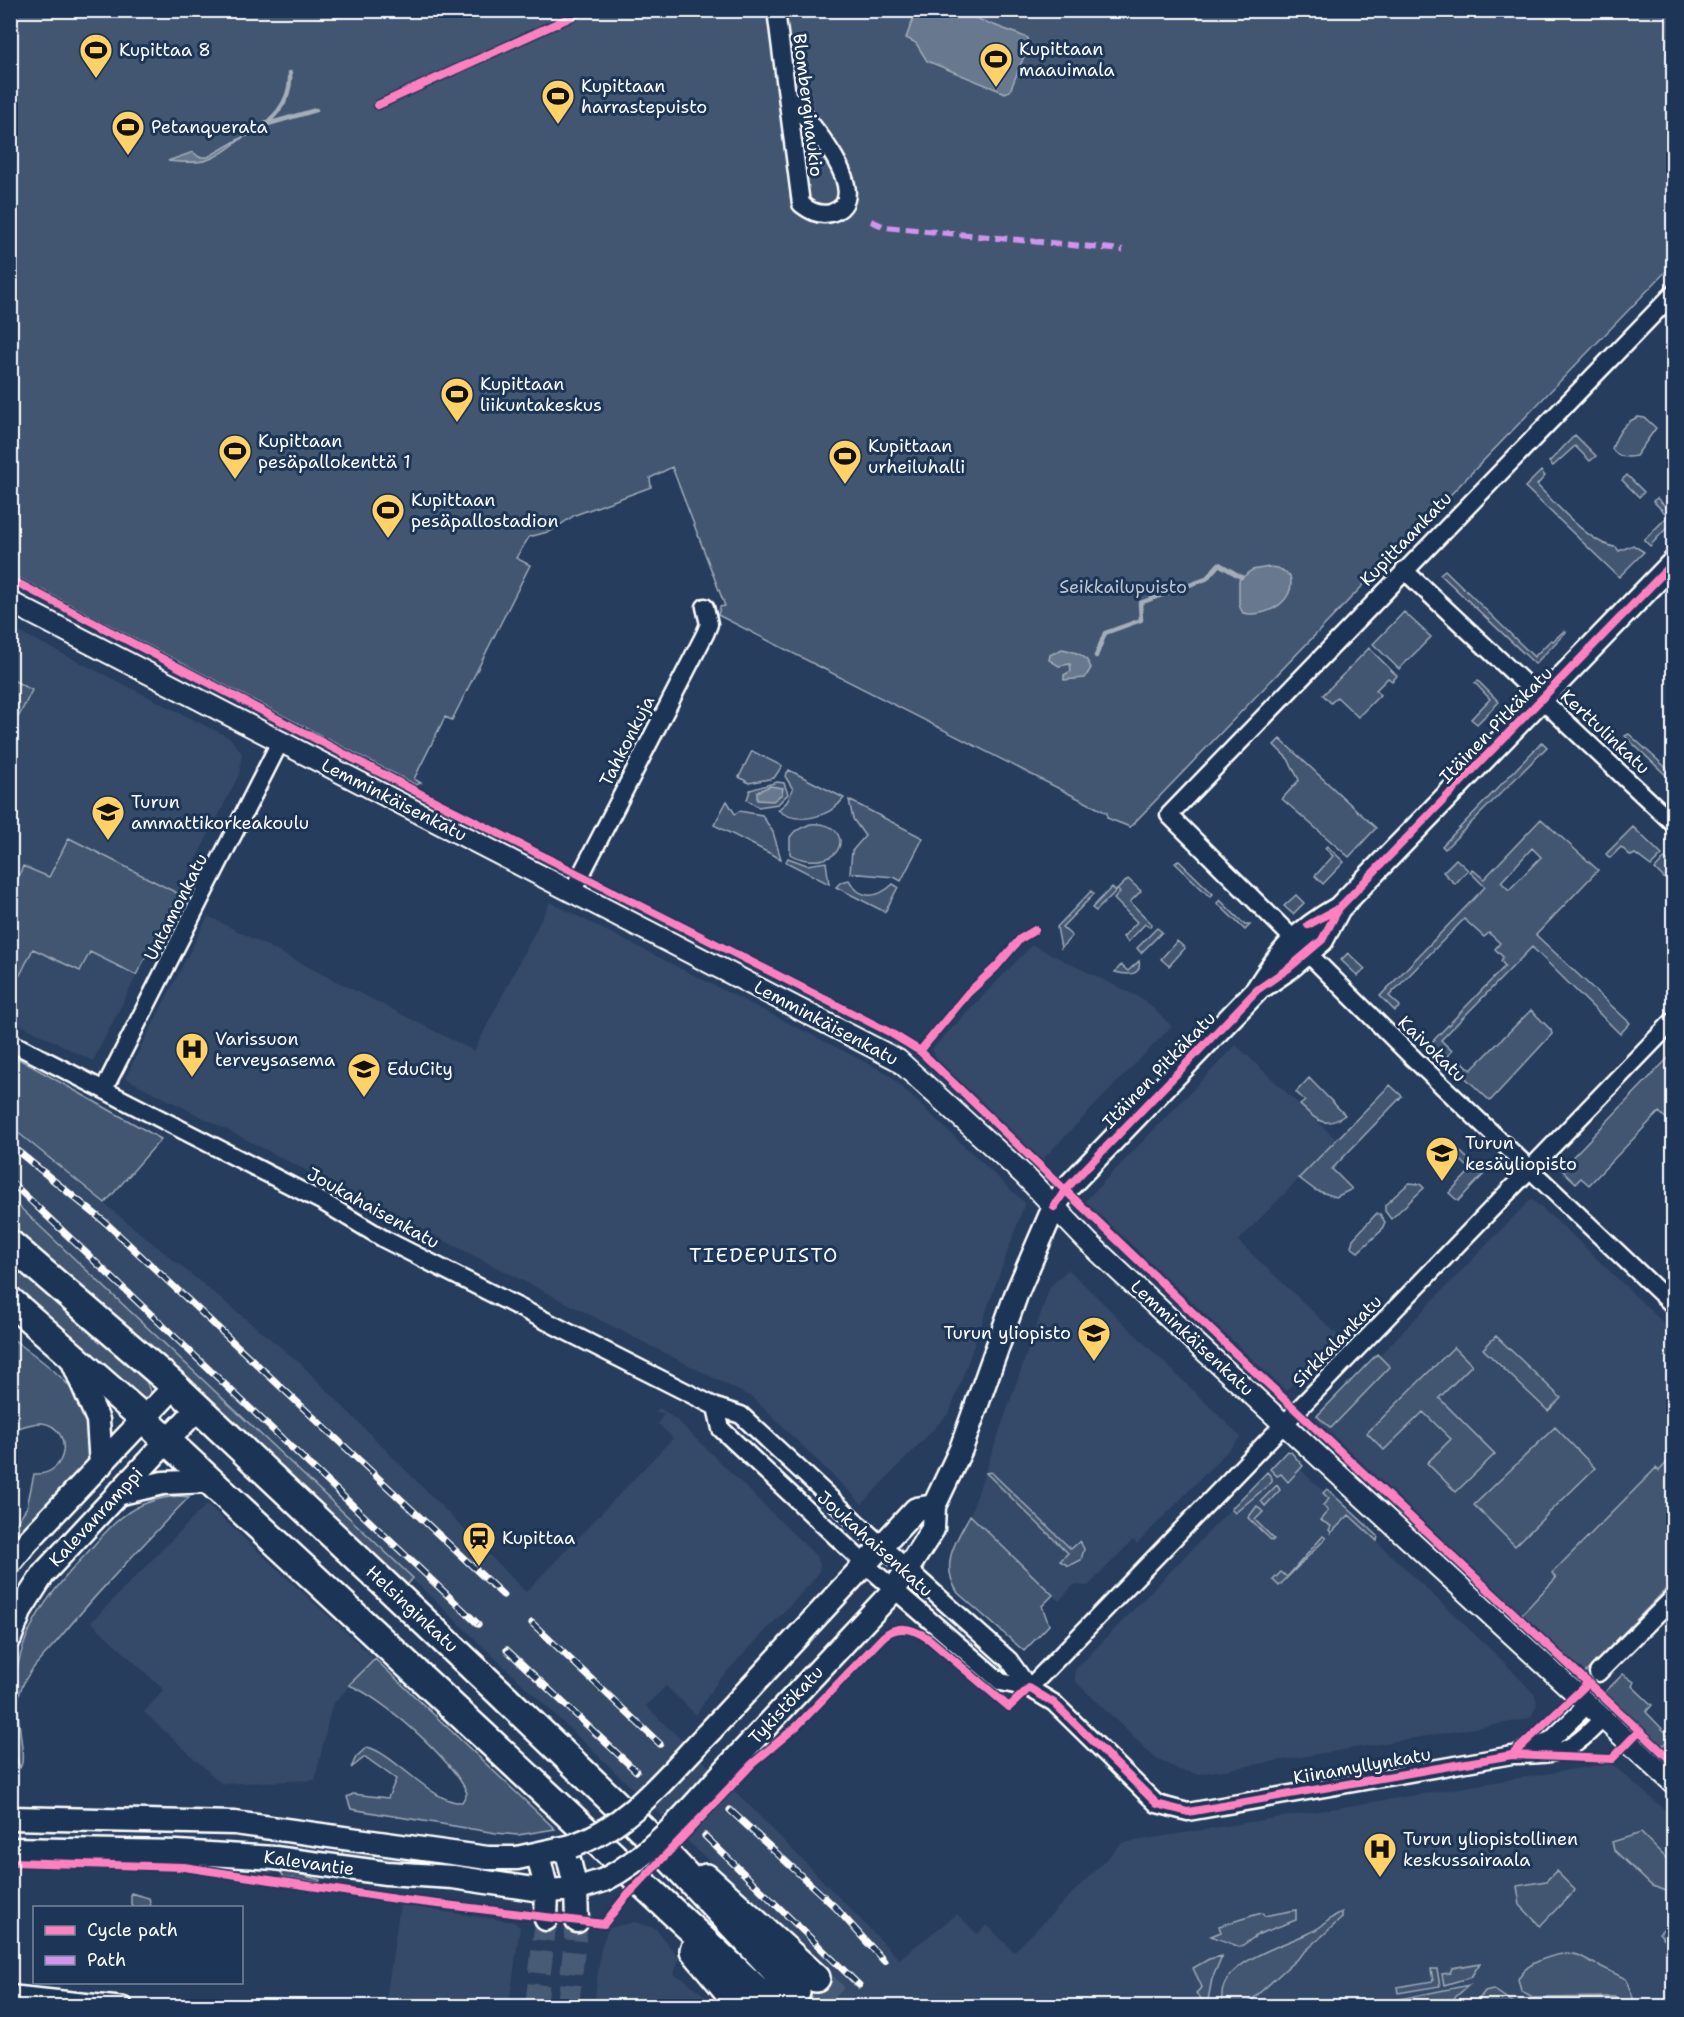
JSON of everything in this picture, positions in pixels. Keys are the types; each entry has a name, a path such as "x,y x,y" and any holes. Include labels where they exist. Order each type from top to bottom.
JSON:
{"highway":[{"name":"Helsinginkatu","path":"10,1244 175,1386 644,1831 722,1890 795,1992"},
{"path":"10,1301 66,1348 167,1440 645,1887 795,1992"},
{"path":"645,1887 721,1985 741,2007"}],"main road":[{"name":"Itäinen Pitkäkatu","path":"1054,1207 1066,1189 1257,990 1278,957 1300,946 1308,926 1339,908 1674,562"},
{"name":"Tykistökatu","path":"604,1880 623,1870 652,1848 894,1590 933,1529 934,1506 961,1449 1016,1295 1054,1207"},
{"path":"66,1348 98,1420 101,1465"},
{"name":"Kalevanramppi","path":"10,1563 27,1542 175,1386"},
{"name":"Kalevanramppi","path":"10,1638 21,1609 44,1573 198,1408"},
{"path":"117,1494 170,1482 211,1481"},
{"path":"577,1921 576,1889 569,1847 606,1829 629,1813 711,1730 916,1509 934,1506"},
{"name":"Kalevantie","path":"10,1818 235,1823 476,1857 518,1858 569,1847"},
{"name":"Kalevantie","path":"10,1848 177,1851 275,1858 386,1873 453,1877 547,1891 576,1889 604,1880"},
{"path":"538,1855 547,1891 546,1918"}],"street":[{"name":"Blomberginaukio","path":"776,10 801,204 811,213 830,213 841,208 846,198 846,189 836,159 815,128 789,98"},
{"name":"Kupittaankatu","path":"1169,815 1674,293"},
{"name":"Kerttulinkatu","path":"1404,570 1674,824"},
{"name":"Lemminkäisenkatu","path":"10,602 898,1060 1285,1425 1588,1704"},
{"name":"Tahkonkuja","path":"572,892 705,634 709,624 705,607"},
{"name":"Untamonkatu","path":"104,1089 280,742"},
{"name":"Kaivokatu","path":"1169,815 1529,1169 1674,1306"},
{"name":"Sirkkalankatu","path":"1029,1688 1674,1020"},
{"name":"Joukahaisenkatu","path":"10,1042 323,1202 375,1235 716,1407 741,1415 907,1569 1016,1666 1029,1688"},
{"name":"Joukahaisenkatu","path":"716,1407 722,1429 866,1565 1001,1682 1029,1688 1054,1703 1157,1804 1188,1812"},
{"path":"1598,1672 1674,1597"},
{"path":"1588,1704 1674,1784"},
{"name":"Kiinamyllynkatu","path":"1512,1755 1551,1740 1588,1704"},
{"name":"Kiinamyllynkatu","path":"1188,1812 1512,1755 1560,1753 1575,1746 1602,1718"},
{"path":"10,1994 124,2007"}],"shaded area":[{"path":"916,11 957,11 1028,38 1029,44 1010,91 1005,93 927,61 916,43 906,38"},
{"path":"246,135 210,159 193,162 168,161 193,152 199,157 208,157"},
{"path":"1278,568 1290,576 1289,593 1277,606 1269,610 1261,613 1243,613 1239,605 1239,580 1252,570"},
{"name":"Turun ammattikorkeakoulu","path":"10,627 230,738 242,753 239,775 93,1061 11,1020"},
{"path":"1062,649 1076,653 1089,663 1091,668 1085,678 1064,680 1064,675 1071,671 1070,664 1059,666 1049,660 1050,655"},
{"path":"770,786 783,788 782,794 773,801 757,800 757,792"},
{"path":"550,902 887,1073 1025,1203 950,1412 862,1504 753,1398 125,1078 208,916 474,1051"},
{"path":"1032,945 1143,999 1172,1026 1042,1160 937,1059 932,1049"},
{"path":"1236,1045 1337,1140 1238,1241 1339,1336 1286,1391 1085,1201"},
{"path":"10,1127 300,1363 526,1592 673,1438 658,1424 664,1413 655,1412 660,1408 679,1422 816,1556 820,1564 818,1574 810,1584 718,1681 696,1715 666,1686 646,1706 747,1803 899,1959 957,1914 977,1934 987,1925 1014,1952 1122,1843 1611,1763 1673,1817 1673,2006 780,2006 813,1982 823,1978 833,1979 11,1198"},
{"path":"1531,1199 1566,1229 1673,1332 1673,1462 1521,1614 1317,1420"},
{"name":"Turun yliopisto","path":"1068,1269 1241,1437 1137,1544 1133,1540 1088,1586 1074,1585 1059,1601 970,1515 1050,1287"},
{"path":"1284,1454 1504,1662 1535,1695 1537,1704 1531,1717 1199,1774 1179,1770 1153,1756 1075,1681 1075,1670"},
{"path":"207,1504 375,1659 332,1705 315,1780 222,1784 144,1712 164,1690 91,1622"},
{"path":"400,1905 514,1922 520,1927 509,2006 385,2006"},
{"path":"635,1922 655,1928 679,1958 674,1975 684,1979 718,2006 594,2006 601,1947 606,1934 609,1928"},
{"path":"218,1999 267,2006 226,2006"}],"green space":[{"name":"Seikkailupuisto","path":"10,11 1673,11 1673,264 1130,827 1107,818 1107,813 718,615 720,607 725,606 672,467 650,478 651,487 575,515 551,531 529,537 516,558 530,565 452,720 445,717 414,779 421,783 416,785 11,574"},
{"path":"1638,417 1645,418 1656,428 1636,456 1619,455 1612,449 1616,439 1625,426"},
{"path":"1575,435 1596,456 1590,461 1575,446 1553,466 1549,462"},
{"path":"1541,471 1545,476 1537,485 1585,531 1606,545 1616,547 1619,551 1633,545 1644,552 1619,577 1525,487"},
{"path":"1627,475 1644,492 1639,497 1622,480"},
{"path":"1657,498 1673,514 1673,521 1650,546 1644,540 1668,516 1653,501"},
{"path":"1445,570 1534,657 1551,640 1553,641 1564,631 1566,632 1535,664 1440,574"},
{"path":"1404,612 1431,637 1399,669 1373,644"},
{"path":"1369,648 1397,676 1392,681 1388,678 1376,690 1380,695 1358,717 1337,697 1331,703 1323,695"},
{"path":"11,679 32,690 19,716 11,712"},
{"path":"1478,681 1499,702 1477,724 1471,719 1490,699 1475,683"},
{"path":"1629,734 1673,774 1673,782 1625,736"},
{"path":"1280,739 1376,828 1349,857 1282,799 1299,780 1288,759 1274,745"},
{"path":"1542,742 1547,747 1445,849 1442,846"},
{"path":"752,751 782,766 774,778 749,783 739,777"},
{"path":"789,770 844,798 831,810 813,817 795,818 786,815 778,810 787,802 793,789 785,776"},
{"path":"777,782 784,783 788,794 778,804 758,807 747,800 750,790"},
{"path":"849,800 923,838 901,881 894,877 850,873 852,851 865,836 853,819"},
{"path":"727,801 735,814 739,811 762,815 773,832 781,859 714,825"},
{"path":"1541,819 1598,870 1536,935 1630,1023 1620,1034 1532,947 1441,1040 1452,1051 1445,1058 1430,1044 1505,966 1501,961 1503,957 1495,949 1500,943 1489,933 1484,937 1464,919 1389,996 1400,1006 1395,1011 1380,996 1485,887 1470,872 1472,869 1484,879","holes":["1532,848 1541,857 1509,890 1501,882"]},
{"path":"810,824 824,825 836,831 840,840 835,854 821,860 812,860 790,854 790,837 795,831"},
{"path":"1633,827 1662,855 1651,866 1635,854 1631,856 1621,847 1610,858 1606,854"},
{"path":"69,838 179,894 136,975 90,952 80,971 33,949 20,975 11,970 11,896 23,866 49,877"},
{"path":"1327,846 1344,862 1323,884 1315,876 1333,856 1325,848"},
{"path":"788,858 807,865 826,862 829,884 786,862"},
{"path":"1665,858 1673,866 1673,887 1655,869"},
{"path":"1456,859 1468,870 1455,884 1443,872"},
{"path":"1178,860 1213,894 1210,897 1175,863"},
{"path":"1128,879 1141,891 1130,902 1152,924 1149,927 1145,924 1128,942 1123,937 1137,922 1114,899 1120,892 1117,890"},
{"path":"849,880 858,891 869,895 881,893 893,884 898,887 885,912 836,887 841,882"},
{"path":"1112,887 1116,891 1096,911 1092,908"},
{"path":"1091,891 1094,894 1062,927 1072,936 1061,948 1057,927"},
{"path":"1296,895 1304,903 1293,914 1284,906"},
{"path":"1220,900 1245,925 1250,925 1245,930 1217,903"},
{"path":"1157,928 1162,932 1141,953 1137,948"},
{"path":"1177,941 1185,948 1169,966 1161,959"},
{"path":"1348,953 1365,969 1358,976 1341,960"},
{"path":"1139,961 1138,970 1132,974 1115,972 1121,965 1128,971"},
{"path":"1531,1010 1551,1030 1552,1034 1490,1101 1454,1067 1461,1060 1471,1070"},
{"path":"1673,1053 1673,1125 1659,1112 1589,1185 1581,1178 1576,1183 1561,1169"},
{"path":"10,1054 161,1139 105,1203 11,1127"},
{"path":"1309,1078 1345,1115 1332,1122 1321,1121 1300,1105 1305,1101 1296,1092"},
{"path":"1390,1085 1402,1096 1332,1169 1352,1189 1336,1197 1315,1190 1299,1178"},
{"path":"1449,1141 1484,1174 1458,1201 1449,1193 1471,1170 1445,1145"},
{"path":"1409,1183 1420,1184 1424,1188 1391,1219 1385,1211 1385,1205"},
{"path":"10,1198 413,1578 405,1588 54,1265 11,1230"},
{"path":"1376,1214 1380,1214 1385,1222 1381,1231 1358,1252 1351,1247 1353,1239"},
{"path":"10,1259 145,1378 153,1399 151,1405 11,1282"},
{"path":"1496,1336 1561,1398 1548,1411 1483,1349"},
{"path":"10,1337 60,1376 79,1400 89,1430 90,1446 87,1462 11,1548 11,1531 27,1507 34,1474 46,1473 55,1467 61,1460 63,1441 52,1426 42,1423 14,1429 11,1426"},
{"path":"1454,1347 1472,1365 1439,1398 1495,1454 1456,1492 1427,1463 1451,1439 1423,1412 1384,1450 1367,1433"},
{"path":"1377,1354 1390,1367 1331,1428 1317,1416"},
{"path":"1555,1427 1595,1468 1515,1546 1474,1505"},
{"path":"1287,1451 1291,1452 1303,1466 1288,1482 1281,1474 1277,1476 1270,1469"},
{"path":"1673,1456 1673,1582 1583,1675 1520,1616 1556,1578 1552,1573 1656,1468 1659,1471"},
{"path":"991,1472 1071,1549 1080,1541 1084,1549 1081,1560 1069,1566 1060,1561 1068,1553 986,1473"},
{"path":"1267,1472 1272,1482 1235,1513 1231,1509"},
{"path":"1277,1485 1280,1490 1265,1506 1261,1501"},
{"path":"1327,1489 1378,1536 1377,1541 1349,1515 1331,1533 1329,1530 1331,1526 1320,1520 1328,1511 1323,1505 1329,1499 1323,1493"},
{"path":"189,1497 106,1585 36,1664 27,1678 18,1701 22,1754 20,1768 12,1735 12,1701 20,1656 35,1620 70,1571 116,1522 137,1507 164,1498"},
{"path":"1257,1506 1263,1512 1255,1520 1274,1539 1272,1541 1248,1518"},
{"path":"970,1515 1053,1595 1042,1606 1049,1625 1024,1651 958,1593 952,1582 950,1562 952,1553"},
{"path":"1323,1536 1326,1538 1279,1586 1273,1580 1281,1572 1287,1577"},
{"path":"375,1659 555,1829 518,1835 496,1833 351,1809 347,1797 353,1794 388,1798 396,1779 365,1757 351,1768 356,1757 367,1747 378,1751 439,1796 451,1801 462,1802 467,1793 448,1765 416,1732 380,1703 349,1685"},
{"path":"1623,1674 1634,1682 1632,1686 1652,1705 1646,1712 1671,1738 1662,1746 1605,1692"},
{"path":"1641,1833 1667,1859 1673,1853 1673,1893 1652,1886 1614,1850 1612,1842"},
{"path":"343,1846 512,1871 511,1877 349,1858 342,1855"},
{"path":"278,1868 320,1880 319,1882 284,1877"},
{"path":"1556,1871 1575,1890 1540,1926 1520,1905 1517,1886 1546,1881"},
{"path":"131,1893 149,1898 151,1906 132,1906"},
{"path":"1296,1910 1296,1920 1259,1934 1240,1947 1211,1936 1221,1932 1219,1926 1258,1914 1263,1913 1264,1916"},
{"path":"1342,1912 1342,1918 1245,2006 1222,2006 1223,1988 1238,1968 1263,1953 1315,1930"},
{"path":"1668,1925 1673,1927 1673,1948 1659,1933"},
{"path":"1567,1953 1578,1955 1626,1979 1636,2006 1614,1997 1532,1998 1521,1991 1518,1979 1526,1968 1546,1958"},
{"path":"1222,1956 1212,1979 1207,2005 1196,1993 1202,1987 1193,1968 1209,1959"},
{"path":"1480,1963 1471,1977 1444,1985 1442,1974 1450,1973 1452,1968"},
{"path":"1431,1969 1437,1969 1440,1986 1398,1993 1397,1987 1433,1981"},
{"path":"1469,1985 1453,1999 1381,2006 1380,2003"},
{"path":"1493,1989 1518,2006 1474,2006 1485,1991"}],"waterway":[{"path":"246,135 264,125 284,103 290,84 290,73"},
{"path":"268,124 316,110"},
{"path":"1096,656 1105,633 1141,620 1140,603 1206,579 1219,564 1241,577"}],"tunnel":[{"path":"536,2006 546,1919"},
{"path":"568,2006 577,1921"},
{"path":"816,1978 844,2006"},
{"path":"796,1992 810,2006"}],"railway":[{"path":"10,1145 106,1223 503,1595"},
{"path":"10,1181 478,1624"},
{"path":"532,1623 660,1744"},
{"path":"507,1650 636,1771"},
{"path":"730,1810 835,1907 884,1961"},
{"path":"705,1836 859,1985"}],"marked path":[{"path":"871,221 885,227 1123,250"}],"cycle path":[{"path":"378,105 586,10"},
{"path":"1308,925 1339,908 1674,562"},
{"path":"10,579 421,794 889,1032 920,1051 1236,1354 1674,1763"},
{"path":"1054,1207 1066,1189 1257,990 1289,968 1322,940 1339,908"},
{"path":"920,1051 968,993 996,967 1020,939 1035,930"},
{"path":"10,1862 184,1867 396,1899 604,1924 623,1900 752,1764 797,1726 883,1637 899,1629 911,1630 929,1639 1009,1707 1029,1688 1054,1703 1157,1804 1188,1812 1512,1755 1612,1759 1639,1731"},
{"path":"1512,1755 1588,1683"}],"place":[{"name":"Kupittaa 8","path":"96,79"},
{"name":"Kupittaan maauimala","path":"996,88"},
{"name":"Kupittaan harrastepuisto","path":"558,125"},
{"name":"Petanquerata","path":"128,156"},
{"name":"Kupittaan liikuntakeskus","path":"457,423"},
{"name":"Kupittaan pesäpallokenttä 1","path":"235,480"},
{"name":"Kupittaan urheiluhalli","path":"845,485"},
{"name":"Kupittaan pesäpallostadion","path":"388,539"},
{"name":"Turun ammattikorkeakoulu","path":"108,841"},
{"name":"Varissuon terveysasema","path":"192,1078"},
{"name":"EduCity","path":"364,1098"},
{"name":"Turun kesäyliopisto","path":"1442,1182"},
{"name":"Turun yliopisto","path":"1094,1362"},
{"name":"Kupittaa","path":"479,1567"},
{"name":"Turun yliopistollinen keskussairaala","path":"1380,1878"}],"district":[{"name":"TIEDEPUISTO","path":"764,1255"}]}
